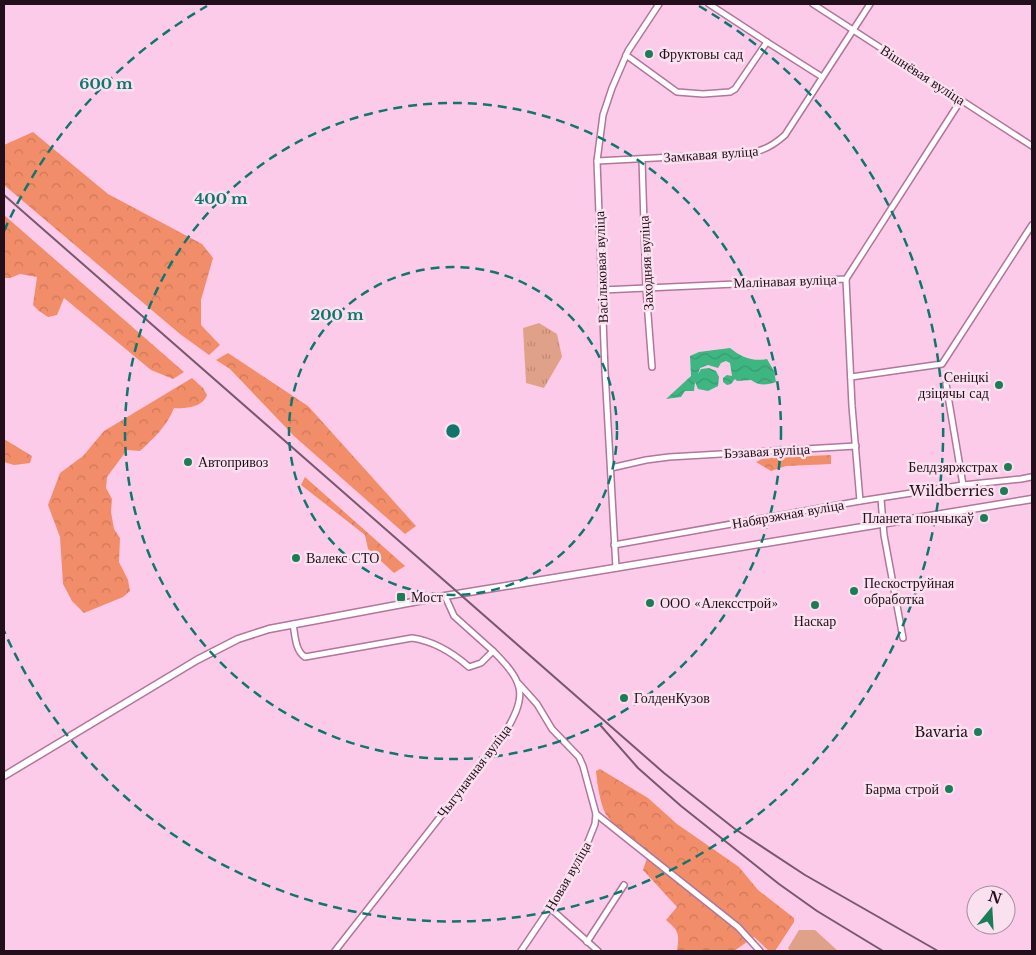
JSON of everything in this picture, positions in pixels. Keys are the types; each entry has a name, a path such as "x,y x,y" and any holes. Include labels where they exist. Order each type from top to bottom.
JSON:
{"street":[{"name":"Васільковая вуліца","path":"616,568 597,161 603,115 612,88 626,55 659,4"},
{"path":"709,4 822,77"},
{"name":"Вішнёвая вуліца","path":"813,4 1032,146"},
{"name":"Замкавая вуліца","path":"597,161 750,153 768,148 784,135 870,4"},
{"path":"626,55 676,92 703,94 730,92 740,83 767,42"},
{"name":"Малінавая вуліца","path":"602,290 846,279 961,100"},
{"name":"Заходняя вуліца","path":"642,159 646,288 652,367"},
{"path":"851,377 942,364 1032,225"},
{"path":"846,279 860,501"},
{"path":"946,384 963,485"},
{"name":"Бэзавая вуліца","path":"611,468 669,457 856,446"},
{"name":"Набярэжная вуліца","path":"614,545 860,501 963,485 1031,477"},
{"path":"882,499 886,544 903,638"},
{"path":"4,776 219,648 251,634 293,624 445,596 1032,499"},
{"path":"445,596 454,616 507,666 536,704 552,729 579,757 596,814 738,928 760,951"},
{"path":"293,624 299,650 305,656 412,638 429,642 447,650 469,668 481,663 492,651"},
{"name":"Чыгуначная вуліца","path":"335,951 502,738 518,707 519,684"},
{"name":"Новая вуліца","path":"521,951 550,908 587,844 595,824 596,814"},
{"path":"587,942 624,885"},
{"path":"550,908 598,951"}],"green space":[{"path":"33,132 108,194 202,244 213,258 201,300 201,325 220,345 209,355 180,334 4,185 4,145"},
{"path":"4,215 184,372 173,379 151,370 64,298 57,315 48,317 39,311 33,305 37,277 20,274 4,278"},
{"path":"539,323 557,334 562,357 544,388 526,383 523,328"},
{"path":"228,353 308,406 416,526 405,534 294,436 230,369 216,360"},
{"path":"192,378 203,388 207,395 205,399 198,405 174,408 164,426 155,436 140,451 127,450 107,477 106,488 112,499 111,512 114,529 120,538 119,562 128,580 130,591 123,597 84,613 72,601 63,584 60,537 48,505 60,473 83,456 104,431"},
{"path":"4,439 32,456 30,463 14,465 4,462"},
{"path":"831,455 831,464 786,466 771,471 756,462 764,458"},
{"path":"305,477 405,566 394,573 368,549 365,535 301,485"},
{"path":"600,769 648,798 677,824 739,867 758,890 794,918 794,922 775,951 769,951 754,937 734,951 677,951 678,934 666,920 677,907 643,870 649,852 619,829 605,813 596,776 596,771"},
{"path":"799,930 815,930 838,951 790,951 788,948"}],"water":[{"path":"730,348 747,358 767,359 774,371 776,382 763,384 751,380 737,381 735,379 731,384 727,385 723,382 723,378 727,375 732,376 730,363 726,361 721,363 718,368 708,365 700,368 698,374 701,369 709,368 716,371 719,377 718,386 708,391 698,389 695,382 694,391 685,391 681,397 666,399 691,376 690,356 699,352"}],"railway":[{"path":"4,195 664,773 735,829 805,875 938,951"},
{"path":"601,726 638,768 681,806 779,884 817,911 883,951"}],"place":[{"name":"Фруктовы сад","path":"649,54"},
{"name":"Сеніцкі дзіцячы сад","path":"999,385"},
{"name":"Автопривоз","path":"188,462"},
{"name":"Белдзяржстрах","path":"1008,467"},
{"name":"Wildberries","path":"1004,491"},
{"name":"Планета пончыкаў","path":"984,518"},
{"name":"Валекс СТО","path":"296,558"},
{"name":"Пескоструйная обработка","path":"854,591"},
{"name":"Мост","path":"401,597"},
{"name":"ООО «Алексстрой»","path":"650,603"},
{"name":"Наскар","path":"815,605"},
{"name":"ГолденКузов","path":"624,698"},
{"name":"Bavaria","path":"978,732"},
{"name":"Барма строй","path":"949,789"}]}
